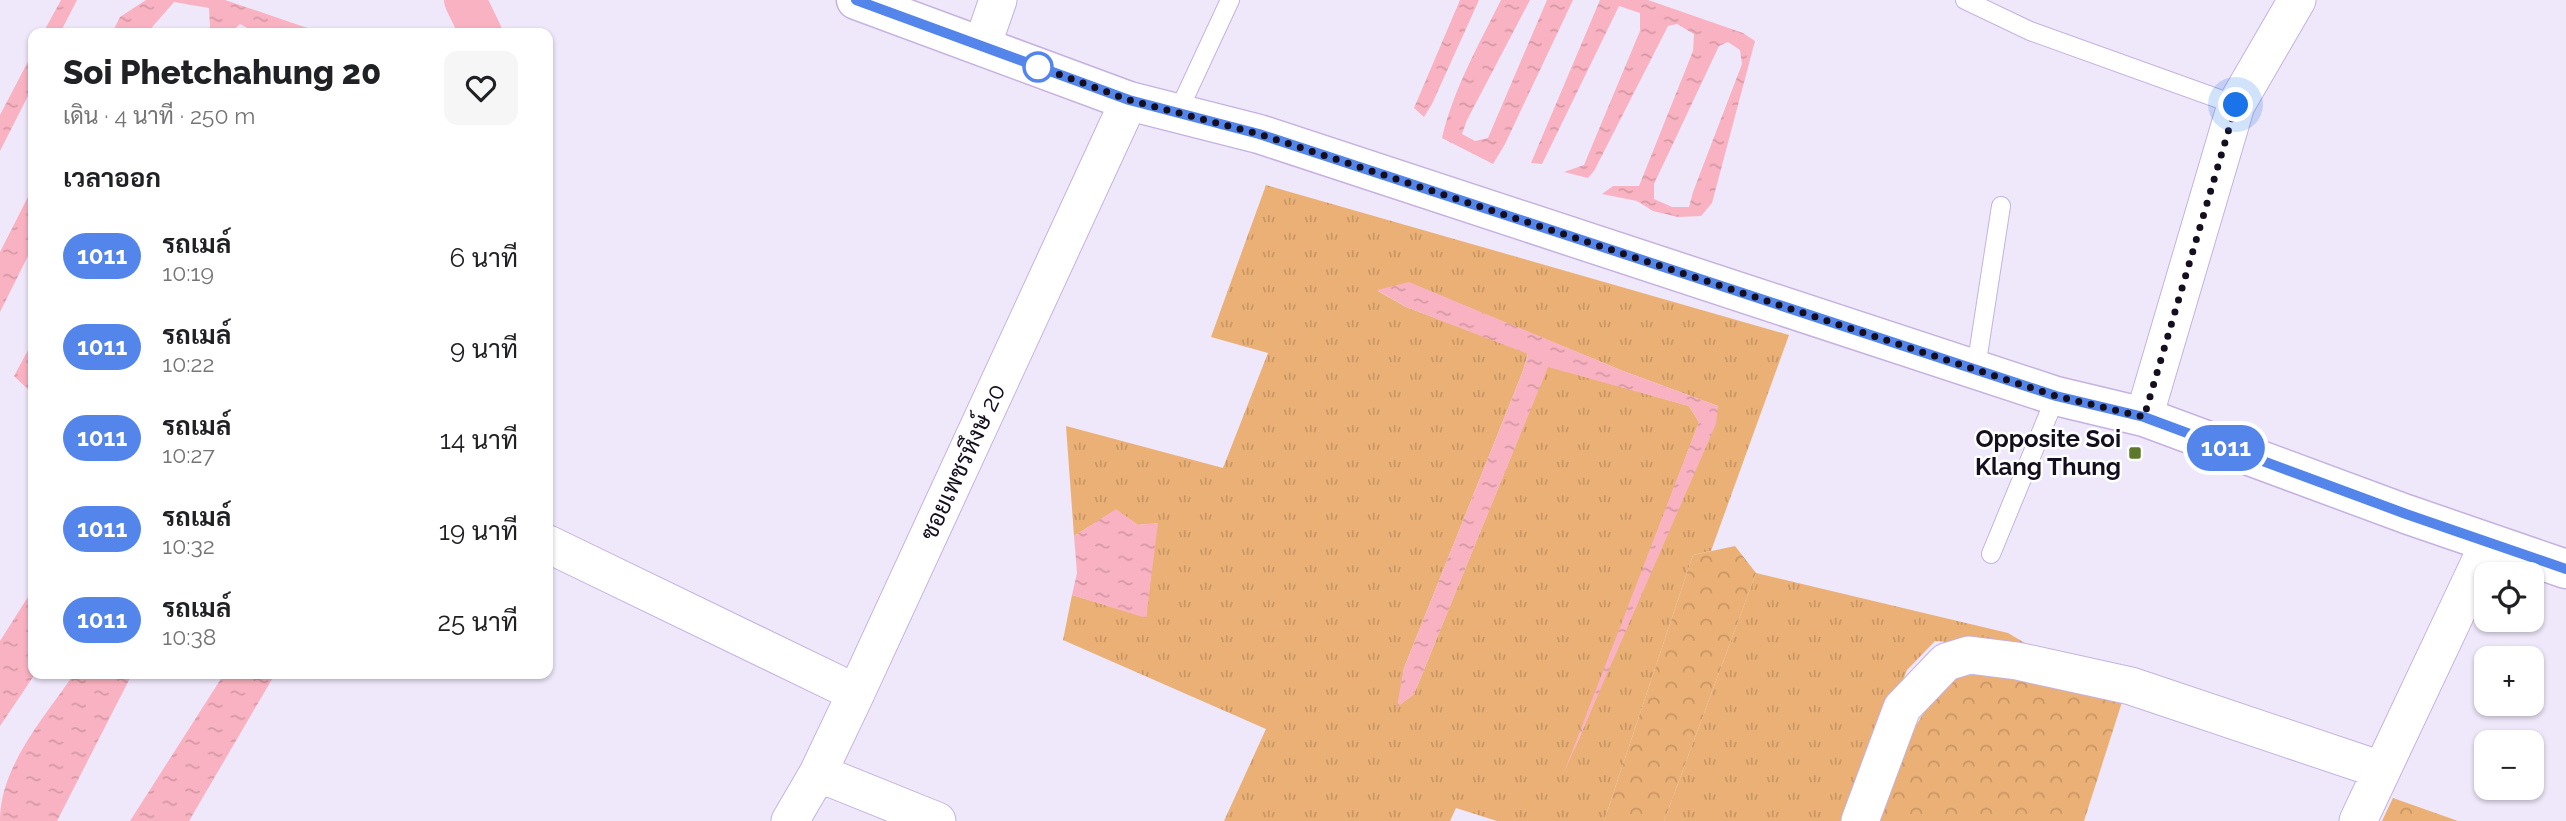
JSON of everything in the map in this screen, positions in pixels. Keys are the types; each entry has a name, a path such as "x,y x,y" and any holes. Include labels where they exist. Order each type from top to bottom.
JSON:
{"main road":[{"path":"856,0 1129,100 1259,134 2056,396 2144,417 2566,569"}],"street":[{"path":"982,46 999,0"},
{"path":"2144,417 2236,105 2297,0"},
{"name":"ซอยเพชรหึงษ์ 20","path":"790,821 818,773 856,693 1129,100"},
{"path":"2358,821 2489,543"},
{"path":"553,546 856,693"},
{"path":"1860,821 1902,708 1946,662 1969,655 2017,662 2131,686 2381,770"},
{"path":"818,773 937,821"}],"lane":[{"path":"1177,114 1230,0"},
{"path":"1965,0 2030,31 2236,105"},
{"path":"1976,368 2001,206"},
{"path":"1991,554 2056,396"}],"green space":[{"path":"1266,185 1789,335 1711,551 1693,555 1604,821 1497,821 1456,808 1450,821 1224,821 1266,729 1063,640 1072,595 1146,617 1157,523 1138,525 1116,510 1074,536 1066,426 1223,468 1268,353 1211,337","holes":["1409,283 1623,371 1718,406 1573,753 1699,422 1689,406 1548,366 1414,694 1398,706 1404,668 1528,353 1406,307 1378,291"]},
{"path":"1735,546 1756,573 1664,821 1604,821 1693,555"},
{"path":"1756,573 2008,633 2035,649 1935,641 1907,670 1847,821 1664,821"},
{"path":"1998,673 2122,702 2084,821 1878,821 1915,727 1946,677"},
{"path":"2393,798 2458,821 2382,821"}],"water":[{"path":"61,0 77,0 63,28 46,28"},
{"path":"146,0 225,0 307,28 248,28 240,24 236,28 209,28 209,8 174,2 151,28 114,28 120,17"},
{"path":"1460,0 1479,0 1424,117 1414,108"},
{"path":"1501,0 1530,0 1467,120 1462,134 1475,141 1488,138 1547,0 1573,0 1493,164 1442,138 1460,85"},
{"path":"1600,0 1648,0 1743,33 1755,41 1712,203 1701,216 1678,217 1653,211 1637,201 1602,194 1613,186 1639,186 1693,51 1694,34 1677,24 1668,26 1594,171 1588,178 1564,172 1584,165 1640,31 1640,13 1619,6 1542,164 1531,163","holes":["1728,42 1740,50 1742,64 1689,207 1672,207 1654,199 1654,184 1719,46"]},
{"path":"28,62 28,96 0,151 0,115"},
{"path":"28,197 28,256 0,312 0,252"},
{"path":"1409,282 1623,371 1718,406 1716,424 1563,775 1699,422 1689,406 1548,367 1414,694 1397,707 1404,668 1528,354 1406,307 1377,290"},
{"path":"28,350 28,389 14,376"},
{"path":"1116,509 1138,525 1158,523 1146,618 1072,595 1077,573 1074,536"},
{"path":"28,597 28,679 32,679 0,726 0,641"},
{"path":"70,679 129,679 57,821 0,821 7,781 37,725"},
{"path":"221,679 272,679 189,821 130,821"}],"waterway":[{"path":"465,0 479,28"}],"bus line":[{"name":"1011","path":"856,0 1129,100 1259,134 2056,396 2144,417 2406,514 2566,569"}],"place":[{"name":"Opposite Soi Klang Thung","path":"2135,453"}],"route":[{"path":"1038,67 1031,64 1129,100 1259,134 2056,396 2144,417 2236,105"}]}
